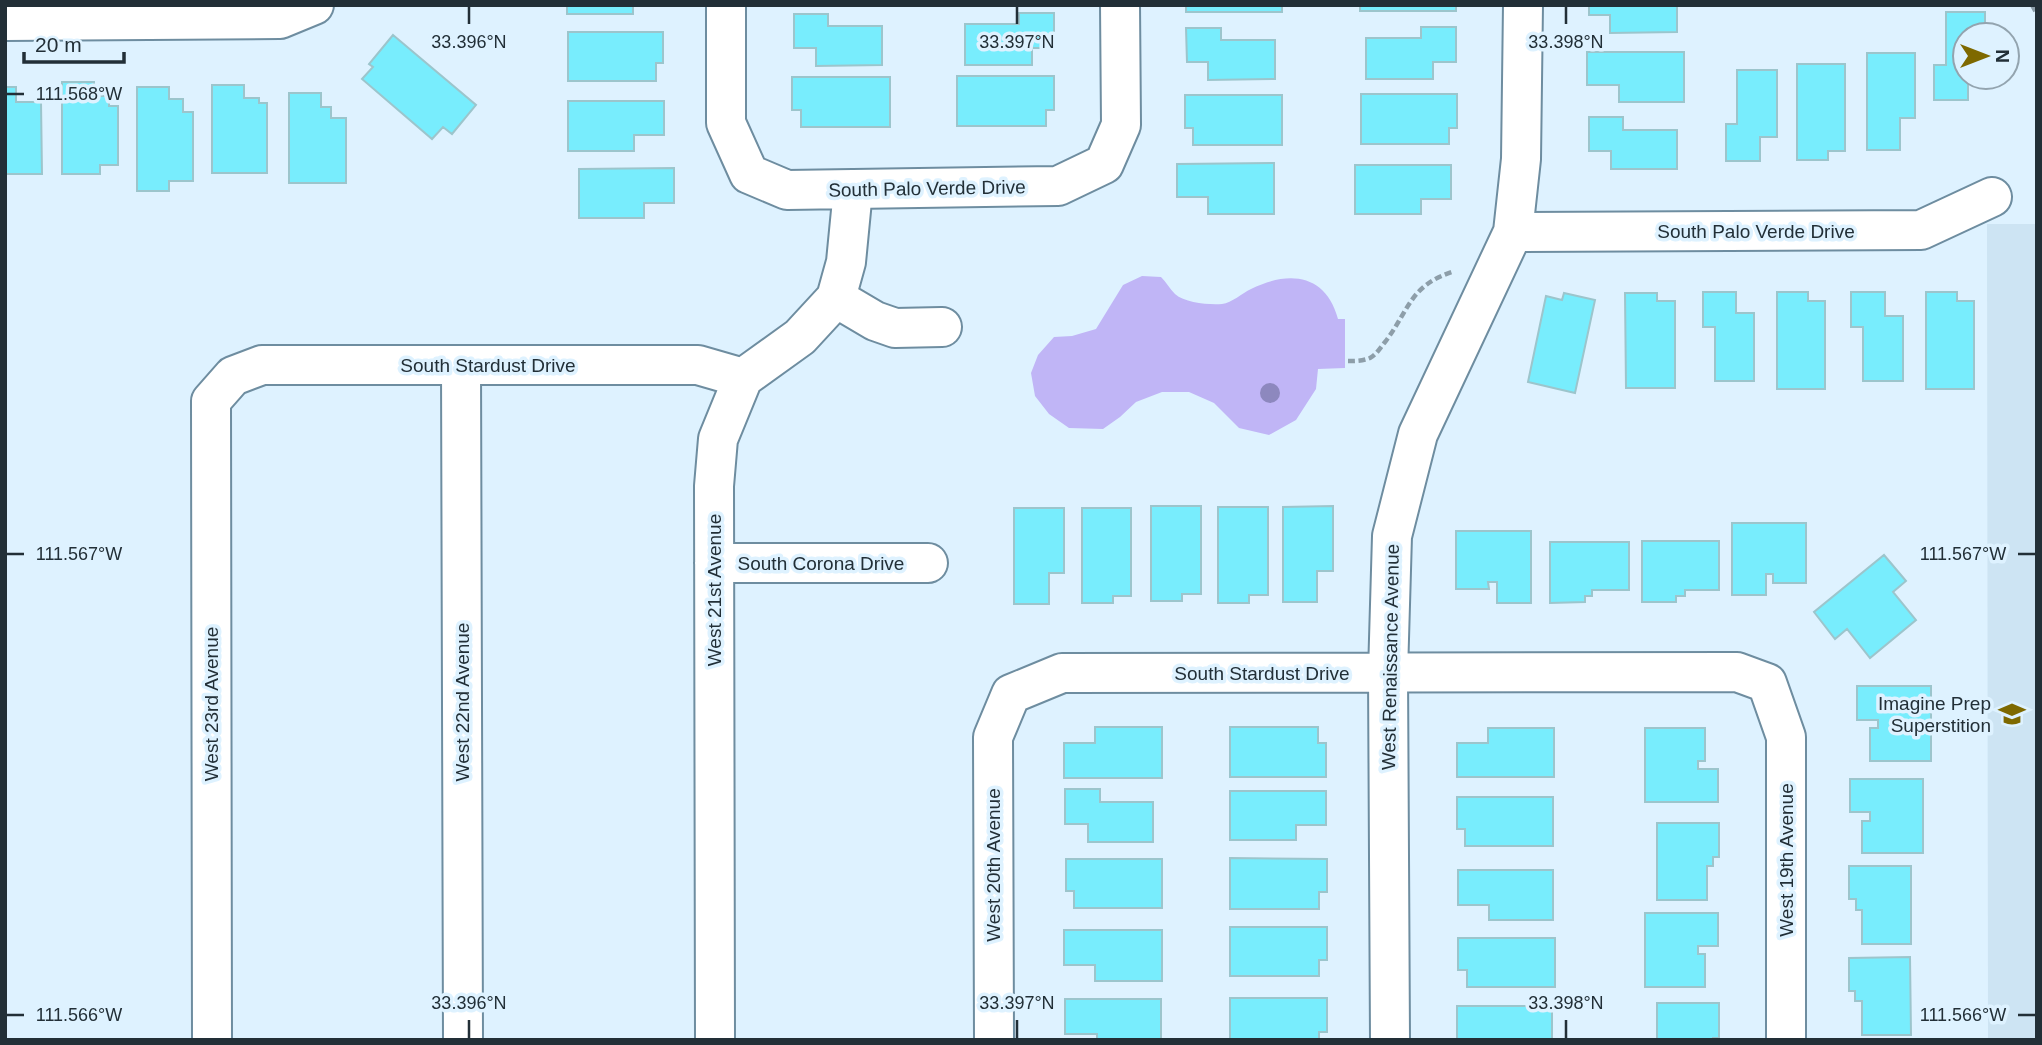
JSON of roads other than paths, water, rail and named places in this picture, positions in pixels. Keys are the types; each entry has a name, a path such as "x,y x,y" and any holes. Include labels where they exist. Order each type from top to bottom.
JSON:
{"street":[{"path":"5,21 280,19 314,5"},
{"name":"South Palo Verde Drive","path":"726,5 726,123 749,174 787,190 1058,186 1104,164 1121,125 1120,5"},
{"name":"West Renaissance Avenue","path":"1390,1040 1388,673 1392,536 1418,434 1513,232 1521,159 1523,5"},
{"path":"743,378 800,337 836,298 846,262 853,190"},
{"name":"South Palo Verde Drive","path":"1513,232 1921,230 1992,198"},
{"path":"836,298 875,321 895,328 942,327"},
{"name":"South Stardust Drive","path":"233,376 262,365 698,365 743,378"},
{"name":"West 22nd Avenue","path":"461,365 463,1040"},
{"name":"West 23rd Avenue","path":"212,1040 211,401 233,376"},
{"name":"West 21st Avenue","path":"715,1040 714,486 718,439 743,378"},
{"name":"South Corona Drive","path":"714,564 928,564"},
{"name":"South Stardust Drive","path":"1011,694 1062,673 1737,672 1767,683"},
{"name":"West 19th Avenue","path":"1767,683 1786,737 1786,1040"},
{"name":"West 20th Avenue","path":"994,1040 993,737 1011,694"}],"place":[{"name":"Imagine Prep Superstition","path":"2012,714"}]}
